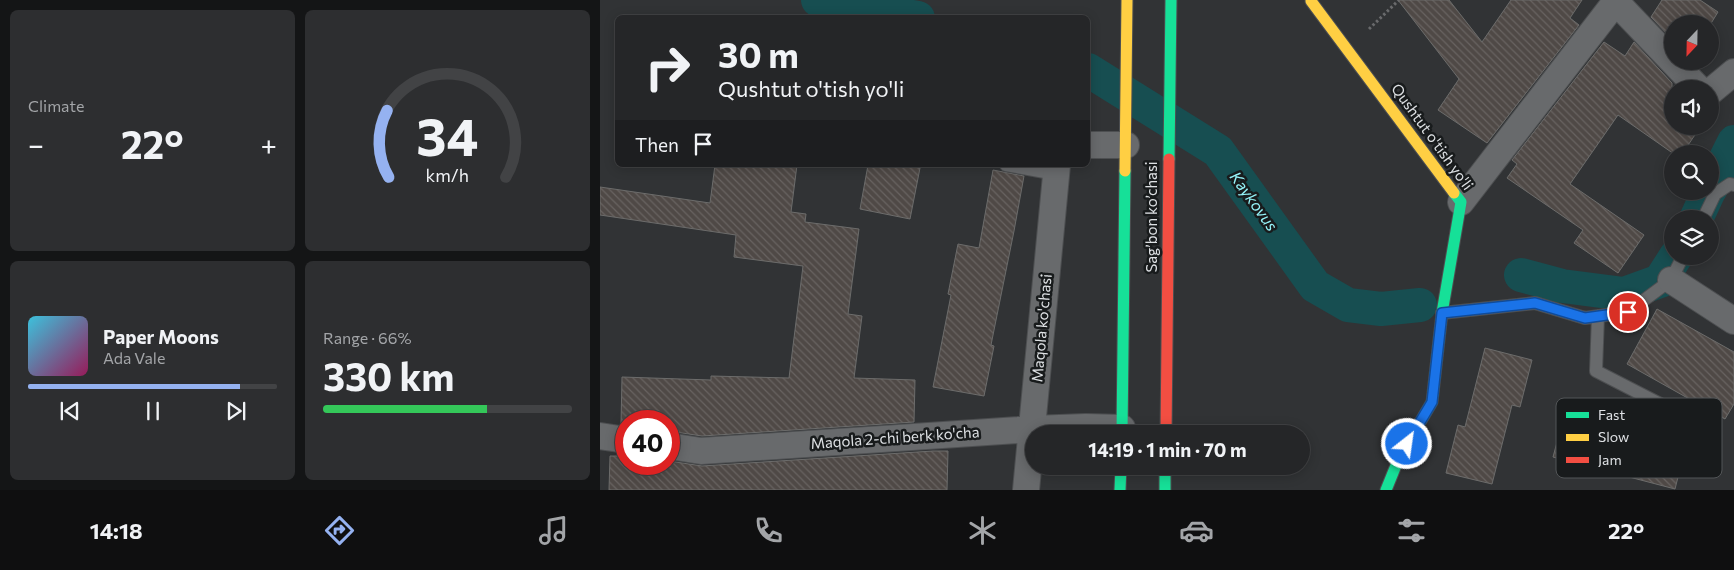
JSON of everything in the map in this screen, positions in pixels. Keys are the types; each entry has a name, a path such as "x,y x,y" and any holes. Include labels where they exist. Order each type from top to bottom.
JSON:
{"main road":[{"name":"Sag’bon ko’chasi","path":"1122,425 1127,0"},
{"name":"Sag’bon ko’chasi","path":"1166,425 1171,0"},
{"name":"Qushtut o'tish yo'li","path":"1311,1 1461,202 1442,313 1432,402 1399,458 1386,490"},
{"path":"1120,490 1121,475"},
{"path":"1165,490 1166,475"}],"street":[{"path":"1461,202 1617,1 1691,80"},
{"path":"1719,84 1734,72"},
{"path":"1090,144 1126,145"},
{"name":"Maqola ko'chasi","path":"1033,425 1056,169"},
{"path":"1671,280 1734,321"},
{"name":"Maqola 2-chi berk ko'cha","path":"680,448 701,451 1025,430"},
{"path":"600,436 615,438"},
{"name":"Maqola ko'chasi","path":"1026,490 1028,475"}],"lane":[{"path":"1031,167 1056,169"},
{"path":"1707,210 1715,194 1730,184 1734,185"},
{"path":"1442,313 1535,303 1585,318 1628,312 1671,280 1679,265"},
{"path":"1598,316 1596,371 1649,398"}],"path":[{"path":"1347,51 1399,0"}],"building":[{"path":"1398,0 1449,0 1482,42 1511,0 1582,0 1570,18 1579,25 1487,143 1438,110 1459,79"},
{"path":"1662,0 1700,0 1718,12 1716,15 1664,15 1664,31 1651,17"},
{"path":"1604,42 1625,56 1634,42 1669,80 1664,80 1664,135 1695,135 1688,145 1664,145 1664,147 1618,115 1570,184 1644,235 1618,273 1574,243 1583,230 1507,178 1517,164 1512,160"},
{"path":"715,167 797,167 791,212 806,214 805,222 859,229 848,314 862,316 854,378 915,380 914,422 702,436 680,433 680,410 621,410 622,377 711,380 711,376 789,378 803,266 734,257 736,235 600,215 600,187 710,203"},
{"path":"868,167 920,168 910,219 860,209"},
{"path":"993,170 1024,176 991,345 994,346 984,396 933,387 951,295 948,294 958,244 979,248"},
{"path":"1657,309 1734,352 1734,404 1725,419 1722,417 1722,398 1688,398 1627,364"},
{"path":"1485,348 1532,360 1520,407 1512,405 1492,484 1446,473 1458,425 1465,427"},
{"path":"1556,446 1556,458 1553,457"},
{"path":"948,451 947,490 609,490 610,456 615,456 615,475 680,475 680,463 702,466"},
{"path":"1633,478 1678,478 1675,489"}],"waterway":[{"name":"Kaykovus","path":"818,0 901,15"},
{"name":"Kaykovus","path":"1090,71 1218,151 1315,286 1348,305 1381,309 1420,305"},
{"name":"Kaykovus","path":"1719,172 1734,142"},
{"name":"Kaykovus","path":"1700,210 1705,200"},
{"name":"Kaykovus","path":"1521,275 1562,286 1624,294 1660,281 1670,265"}],"traffic: fast":[{"path":"1169,159 1171,0"},
{"path":"1122,425 1125,171"},
{"path":"1386,490 1399,458 1432,402 1442,313 1461,202 1454,193"},
{"path":"1120,490 1121,475"},
{"path":"1165,475 1165,490"}],"traffic: slow":[{"path":"1125,171 1127,0"},
{"path":"1311,1 1454,193"}],"traffic: jam":[{"path":"1166,425 1169,159"}],"route":[{"path":"1407,444 1432,402 1442,313 1535,303 1585,318 1628,312"}]}
